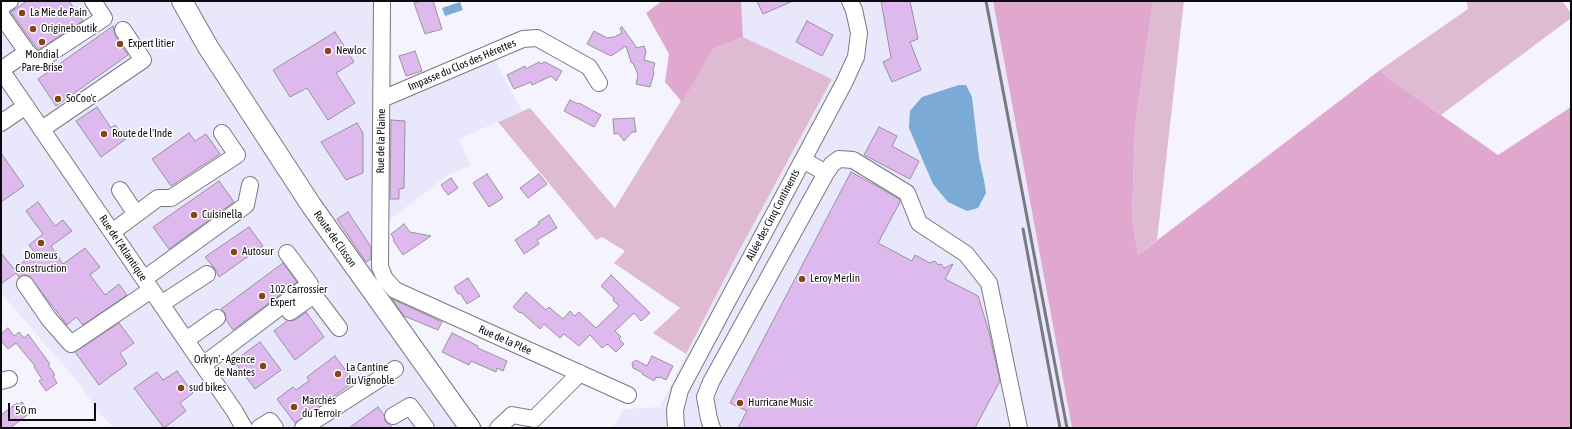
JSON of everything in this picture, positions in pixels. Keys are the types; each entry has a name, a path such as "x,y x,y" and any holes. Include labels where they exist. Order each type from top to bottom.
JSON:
{"main road":[{"name":"Route de Clisson","path":"172,1 208,47"},
{"name":"Route de Clisson","path":"182,1 208,47 311,205 470,428"}],"street":[{"path":"4,6 27,52 37,62 104,18 93,1"},
{"name":"Rue de la Plaine","path":"382,1 380,266 385,279"},
{"name":"Allée des Cinq Continents","path":"676,428 675,410 680,390 844,83 856,57 859,33 854,10 850,1"},
{"path":"42,129 143,60 123,30"},
{"name":"Impasse du Clos des Hérettes","path":"382,99 522,39 537,38 589,67 598,83"},
{"path":"1,70 27,52"},
{"name":"Rue de l'Atlantique","path":"1,70 235,412 244,428"},
{"path":"1,123 26,106"},
{"path":"112,232 158,198 171,198 237,155 222,133"},
{"path":"712,428 705,397 711,382 826,173 832,164 840,159 853,160 907,193 919,223 966,254 989,283 1019,428"},
{"path":"803,160 826,173"},
{"path":"25,284 49,319 71,344 246,205 250,185"},
{"path":"120,190 136,214"},
{"path":"205,368 310,284 287,253"},
{"path":"161,304 206,274"},
{"name":"Rue de la Plée","path":"385,279 395,290 628,395"},
{"path":"205,368 314,295 339,328"},
{"path":"186,340 217,318"},
{"path":"303,428 395,369"},
{"path":"498,428 512,415 534,419 580,373"},
{"path":"393,416 410,406 426,428"},
{"path":"259,428 270,421 275,428"}],"shaded area":[{"path":"1,1 391,1 392,86 489,49 522,111 459,139 471,166 448,175 388,221 388,262 371,271 484,428 115,428 100,414 78,382 1,293"},
{"path":"662,1 741,1 743,37 713,49 682,102 665,82 669,54 646,13"},
{"path":"741,1 993,1 1072,428 613,428 624,409 660,407 739,251 832,79 743,37"},
{"path":"993,1 1153,1 1135,127 1132,216 1138,255 1380,70 1391,80 1498,155 1571,107 1571,428 1072,428"},
{"path":"1153,1 1184,1 1157,240 1138,255 1132,216 1135,127"},
{"path":"1467,1 1562,1 1571,13 1571,18 1441,115 1391,80 1380,70 1468,9"},
{"path":"743,37 832,79 739,251 686,354 653,333 680,308 614,263 625,251 602,237 596,240 498,122 530,108 615,208 713,49"}],"water":[{"path":"460,2 463,10 445,16 442,8"},
{"path":"959,85 966,85 972,97 979,158 986,193 978,208 967,211 948,202 933,184 909,128 910,111 922,97"}],"building":[{"path":"27,1 69,1 83,21 38,50 11,12"},
{"path":"421,1 433,1 442,29 425,34 414,3"},
{"path":"757,1 793,1 763,14"},
{"path":"881,1 910,1 918,39 910,42 921,70 892,82 883,62 891,58"},
{"path":"807,21 833,35 822,56 796,42"},
{"path":"113,26 115,35 128,55 56,106 38,79"},
{"path":"622,27 637,48 644,46 646,51 644,60 655,63 650,87 636,84 638,75 634,65 631,62 626,46 611,56 587,44 594,31 607,38 614,37 622,33 620,28"},
{"path":"335,32 354,62 336,73 355,103 328,120 307,88 290,97 273,70"},
{"path":"415,51 422,71 406,76 399,56"},
{"path":"539,62 540,64 545,62 562,71 556,81 551,76 532,85 531,82 514,89 507,75 525,66 526,69"},
{"path":"570,100 578,104 579,103 601,115 594,127 564,111"},
{"name":"Route de l'Inde","path":"97,107 111,128 115,125 126,139 101,157 76,121"},
{"path":"634,118 636,132 632,132 624,141 618,133 614,134 613,119"},
{"path":"391,120 405,121 404,188 399,189 399,199 390,199"},
{"path":"357,123 363,133 363,173 346,180 321,142"},
{"path":"879,127 897,136 892,146 919,161 910,179 864,155"},
{"path":"189,133 195,141 206,134 220,154 171,186 152,159"},
{"path":"1,153 24,186 1,202"},
{"path":"851,172 899,199 900,202 878,243 912,261 915,255 930,263 935,261 938,265 941,264 944,268 953,264 945,279 978,296 989,332 1000,381 975,428 738,428 747,411 730,403"},
{"path":"487,174 503,198 489,207 473,183"},
{"path":"539,174 547,184 528,198 520,188"},
{"path":"451,178 458,188 448,195 441,185"},
{"name":"Cuisinella","path":"219,181 234,202 169,249 153,227"},
{"path":"38,202 55,226 63,220 72,231 51,246 63,264 85,248 100,267 90,275 105,295 119,284 127,295 83,325 76,317 67,325 29,276 24,275 19,277 16,273 1,284 1,253 14,269 35,253 29,245 43,234 26,211"},
{"path":"348,212 371,247 371,259 366,262 337,219"},
{"path":"549,215 557,228 537,240 539,244 524,254 515,240 539,224 538,222"},
{"path":"404,224 410,232 431,236 403,255 393,240 394,239 391,234"},
{"name":"Autosur","path":"249,227 263,246 219,277 215,269 205,257"},
{"name":"102 Carrossier Expert","path":"283,263 297,282 233,330 226,320 225,313 221,309"},
{"path":"611,275 650,313 641,321 634,313 615,331 621,337 619,339 624,344 616,352 607,344 602,348 590,335 579,346 564,334 560,338 544,324 540,329 513,307 526,292 546,310 549,307 563,319 570,311 575,316 579,312 596,328 619,306 613,300 614,298 601,286"},
{"path":"468,278 480,296 467,304 454,287"},
{"path":"392,299 442,322 438,330 404,316"},
{"path":"306,312 324,337 295,360 274,331 287,321 295,320"},
{"path":"119,323 134,343 120,353 127,364 99,385 75,352"},
{"path":"8,328 14,336 19,332 24,338 28,334 50,364 48,365 55,375 53,376 57,383 46,391 39,381 42,379 34,367 35,366 16,343 8,349 1,341 1,334"},
{"path":"452,333 478,346 478,348 507,361 503,371 497,368 496,372 471,361 469,365 442,352"},
{"path":"260,342 281,370 255,389 234,361"},
{"path":"335,356 354,382 295,423 277,399 293,387 296,390 309,381 307,377"},
{"path":"652,356 673,366 666,380 656,377 654,381 633,368 632,363 636,360 647,366"},
{"path":"177,371 193,393 180,403 186,411 164,428 134,388 157,372 163,380"},
{"path":"22,402 30,413 10,428 1,428 1,415 17,403 18,405"},
{"path":"378,407 384,415 385,421 393,428 349,428"}],"railway":[{"path":"986,1 1067,428"},
{"path":"1023,229 1060,428"}],"place":[{"name":"La Mie de Pain","path":"22,13"},
{"name":"Origineboutik","path":"33,29"},
{"name":"Mondial Pare-Brise","path":"42,42"},
{"name":"Expert litier","path":"120,44"},
{"name":"Newloc","path":"328,51"},
{"name":"SoCoo'c","path":"58,99"},
{"name":"Route de l'Inde","path":"104,134"},
{"name":"Cuisinella","path":"194,215"},
{"name":"Domeus Construction","path":"41,243"},
{"name":"Autosur","path":"234,252"},
{"name":"Leroy Merlin","path":"802,279"},
{"name":"102 Carrossier Expert","path":"262,296"},
{"name":"Orkyn' - Agence de Nantes","path":"263,366"},
{"name":"La Cantine du Vignoble","path":"338,374"},
{"name":"sud bikes","path":"181,388"},
{"name":"Hurricane Music","path":"740,403"},
{"name":"Marchés du Terroir","path":"294,407"}]}
